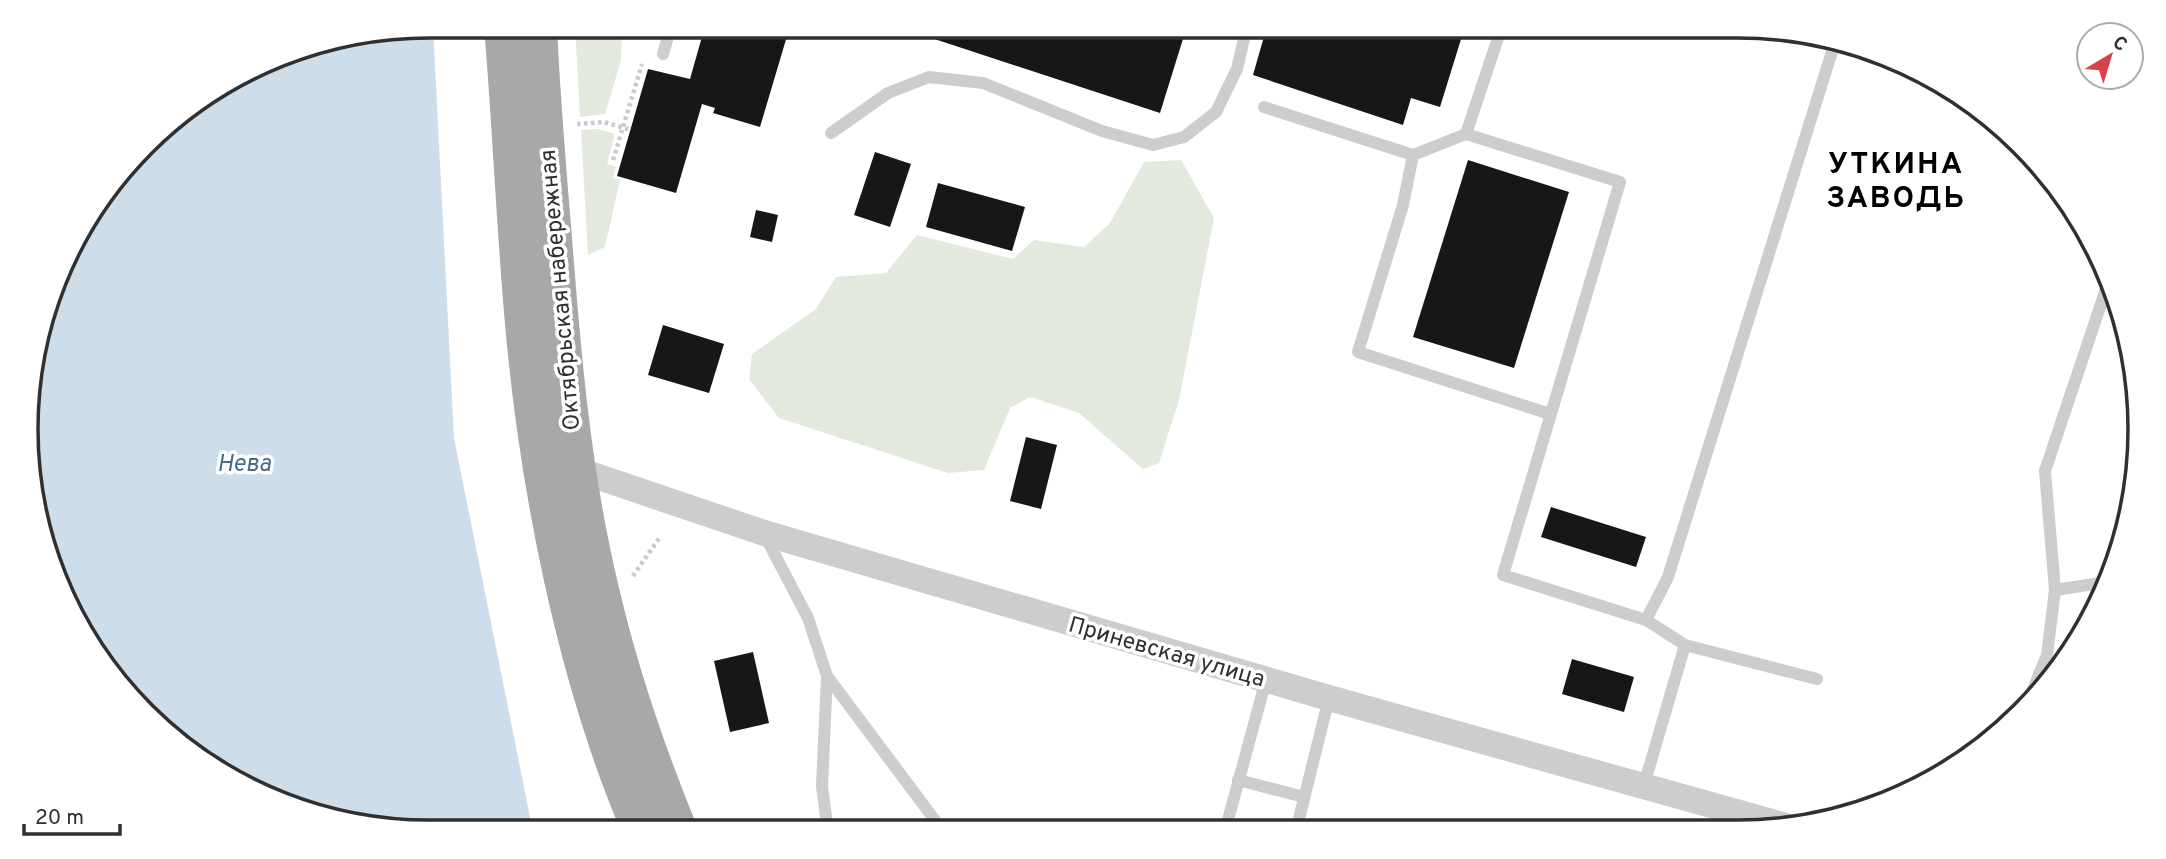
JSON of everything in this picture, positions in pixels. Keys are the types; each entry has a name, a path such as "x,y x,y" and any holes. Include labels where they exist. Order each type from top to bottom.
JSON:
{"main road":[{"name":"Октябрьская набережная","path":"504,38 523,314 562,471 646,747 673,820"},
{"name":"Октябрьская набережная","path":"539,38 566,402 562,471 567,596 596,702 638,820"}],"street":[{"name":"Приневская улица","path":"562,471 1266,680 1764,820"}],"lane":[{"path":"663,54 668,38"},
{"path":"831,133 888,93 929,77 983,83 1102,131 1153,145 1184,137 1216,112 1237,69 1244,38"},
{"path":"1466,134 1498,38"},
{"path":"1646,620 1668,577 1833,51"},
{"path":"1264,107 1413,155 1466,134 1620,181 1503,575 1646,620 1685,645 1817,679"},
{"path":"1413,155 1403,205 1358,352 1550,414"},
{"path":"2037,679 2047,655 2055,590 2045,471 2104,297"},
{"path":"764,533 808,618 827,676 935,820"},
{"path":"2055,590 2096,584"},
{"path":"1644,785 1685,645"},
{"path":"826,820 822,786 827,676"},
{"path":"1228,820 1266,680"},
{"path":"1299,820 1329,698"},
{"path":"1238,780 1304,797"}],"path":[{"path":"613,160 641,65 663,54"},
{"path":"573,124 604,122 631,130"},
{"path":"629,580 660,537"}],"shaded area":[{"path":"576,38 622,38 621,60 605,114 580,117"},
{"path":"598,129 615,134 607,164 616,167 613,178 620,180 605,247 588,255 581,130"},
{"path":"1181,160 1214,218 1179,400 1159,463 1143,469 1079,413 1030,397 1010,408 984,470 948,473 779,418 749,379 752,354 816,309 836,277 886,273 917,235 1013,259 1034,240 1084,247 1110,223 1144,162"}],"water":[{"name":"Нева","path":"434,38 454,438 531,820 404,820 353,813 304,800 234,768 191,740 153,706 119,668 79,602 68,579 52,531 39,455 42,378 59,304 91,234 119,191 153,153 212,104 257,79 304,59 353,46"}],"building":[{"path":"702,38 786,38 760,127 713,113 715,108 702,104 676,193 617,176 648,69 690,79"},
{"path":"932,38 1183,38 1160,113"},
{"path":"1264,38 1461,38 1440,107 1411,98 1403,125 1253,75"},
{"path":"875,152 911,164 890,227 854,215"},
{"path":"1468,160 1569,192 1514,368 1413,337"},
{"path":"938,183 1025,207 1012,251 926,227"},
{"path":"756,210 778,215 772,242 750,237"},
{"path":"663,325 724,344 709,393 648,375"},
{"path":"1026,437 1057,445 1041,509 1010,501"},
{"path":"1551,507 1646,537 1636,567 1541,537"},
{"path":"753,652 769,723 730,732 714,661"},
{"path":"1572,659 1634,677 1624,712 1562,694"}],"district":[{"name":"УТКИНА ЗАВОДЬ","path":"1896,180"}]}
